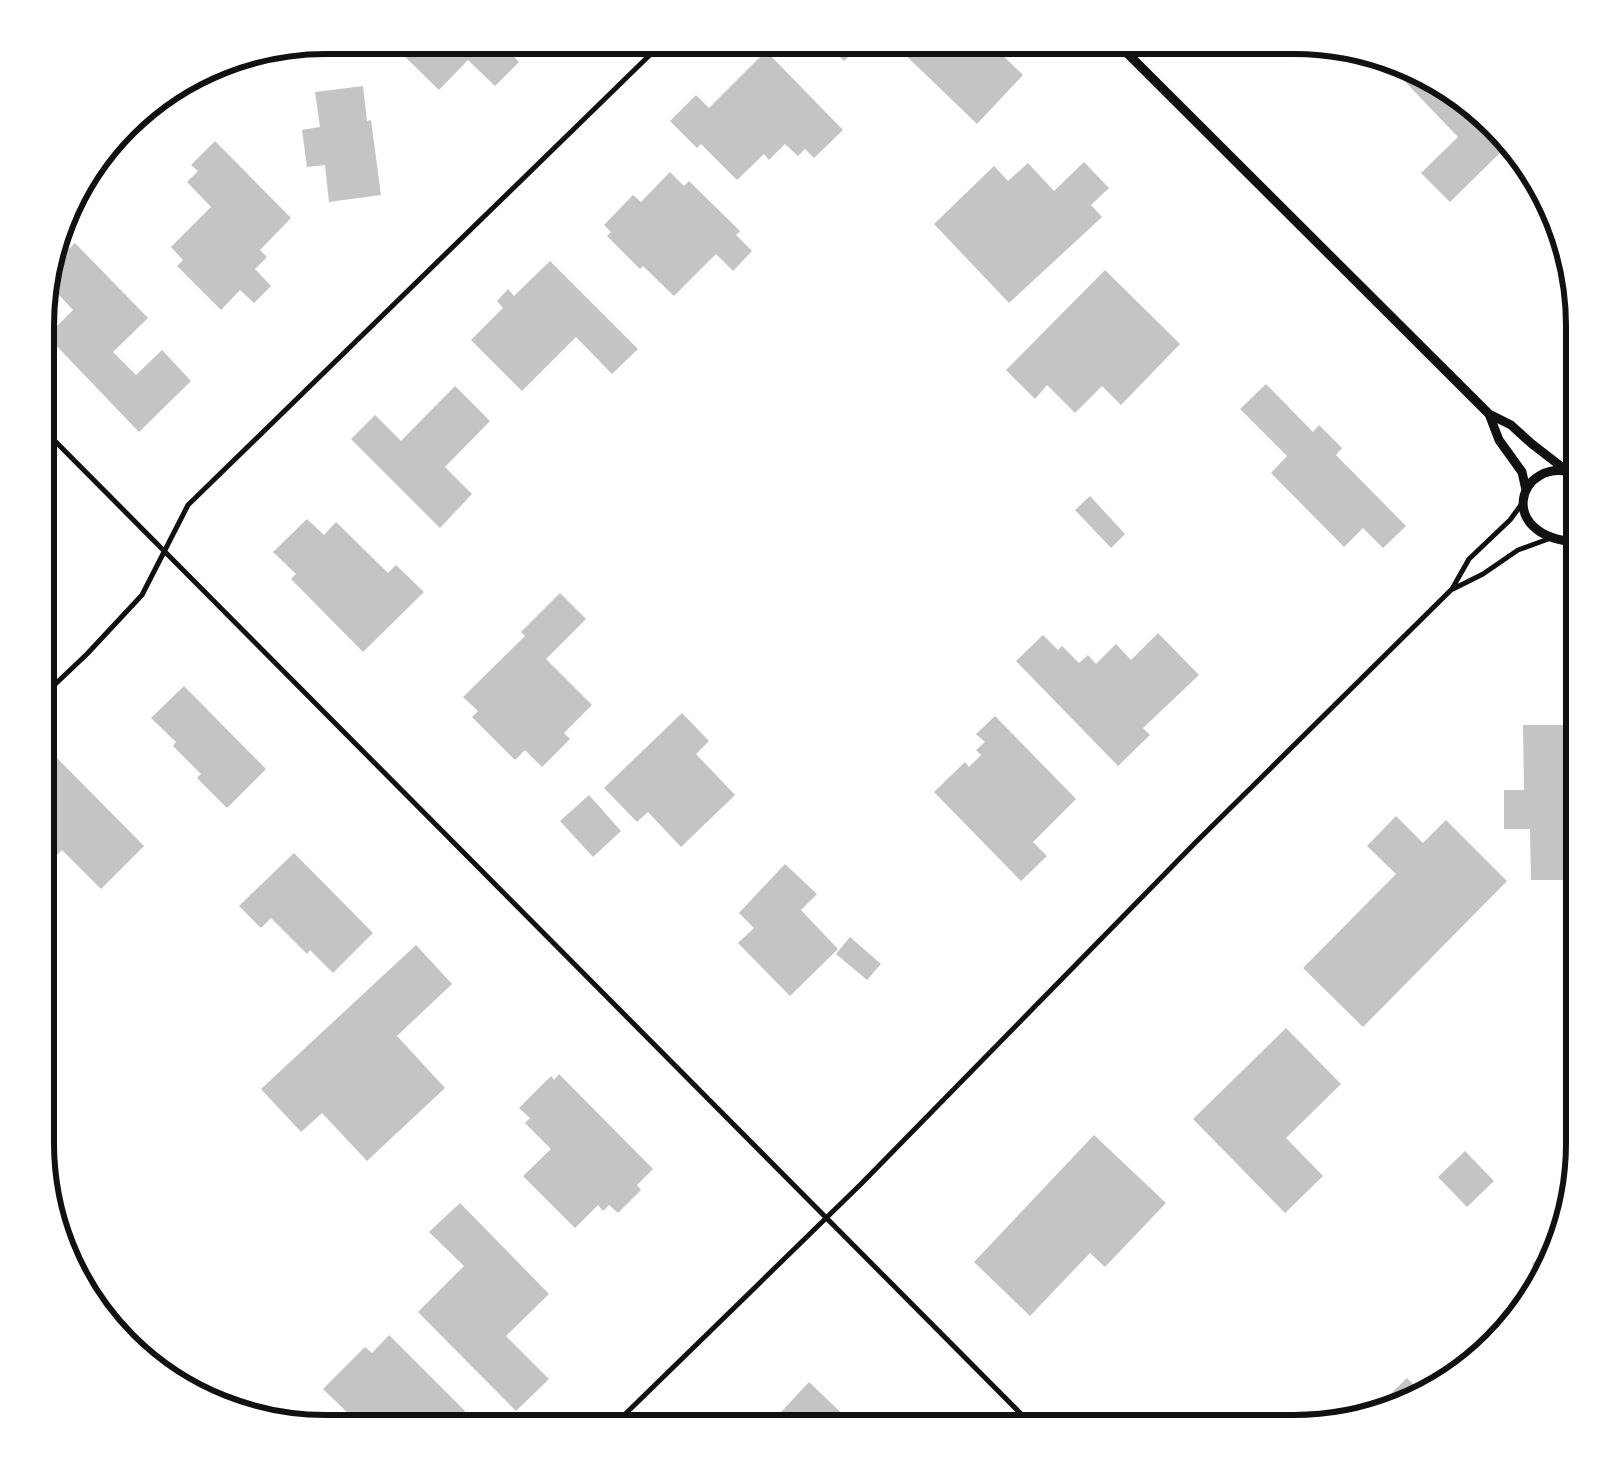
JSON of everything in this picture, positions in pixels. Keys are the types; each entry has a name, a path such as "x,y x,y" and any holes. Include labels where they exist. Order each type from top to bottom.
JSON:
{"street":[{"path":"54,685 87,654 142,595 188,505 651,54"},
{"path":"1128,54 1489,414 1511,425 1532,444 1566,468"},
{"path":"624,1415 826,1218 1195,843 1452,589 1469,559 1510,520 1522,505 1526,490 1522,472 1499,440 1489,414"},
{"path":"54,440 1022,1415"},
{"path":"1526,490 1537,478 1548,472 1566,472"},
{"path":"1522,505 1525,517 1533,526 1555,537 1566,540"},
{"path":"1452,589 1483,574 1518,550 1555,537"}],"building":[{"path":"402,54 511,54 519,62 495,86 468,60 439,90"},
{"path":"763,54 769,54 843,130 814,158 805,149 798,156 785,144 769,160 764,154 737,180 701,144 697,148 670,121 696,95 709,108"},
{"path":"837,54 851,54 844,61"},
{"path":"904,54 1001,54 1023,75 977,124"},
{"path":"1397,74 1430,90 1460,110 1502,151 1450,202 1421,173 1458,137"},
{"path":"363,86 367,121 371,120 381,195 329,202 325,165 307,167 302,130 320,127 315,92"},
{"path":"215,141 291,218 260,250 267,257 255,269 271,286 254,303 240,290 221,310 177,266 183,260 171,247 211,207 187,182 198,171 191,165"},
{"path":"1084,162 1109,188 1091,205 1102,217 1009,303 934,224 994,166 1008,181 1028,163 1054,191"},
{"path":"670,172 684,186 689,181 740,231 736,235 752,251 733,271 716,254 674,296 643,266 640,269 607,236 611,232 604,225 633,195 641,202"},
{"path":"75,243 148,318 113,352 136,375 162,350 191,381 139,432 54,343 54,329 73,310 59,295 55,299 64,254"},
{"path":"550,261 638,349 612,374 576,337 522,391 471,340 503,308 497,301 508,289 514,296"},
{"path":"1105,270 1180,344 1121,405 1102,386 1075,413 1047,385 1035,399 1006,370"},
{"path":"1266,384 1313,432 1319,425 1342,448 1336,455 1406,526 1383,548 1363,528 1344,547 1271,473 1287,456 1240,409"},
{"path":"455,386 490,421 445,467 472,494 440,528 351,439 375,415 401,441"},
{"path":"1090,496 1125,534 1111,548 1075,510"},
{"path":"307,519 324,535 336,522 388,573 396,565 424,592 363,652 291,579 296,574 273,552"},
{"path":"560,593 586,619 546,659 592,705 564,733 570,739 542,767 525,750 515,760 472,717 478,711 463,697 525,636 521,632"},
{"path":"1158,633 1199,675 1143,728 1150,735 1118,766 1016,661 1043,635 1058,650 1062,646 1079,663 1088,655 1096,664 1116,644 1131,660"},
{"path":"184,686 266,769 227,808 197,778 201,774 173,746 176,742 151,718"},
{"path":"682,713 709,741 696,754 735,795 681,847 648,812 637,822 604,788"},
{"path":"995,716 1076,799 1033,842 1047,856 1021,881 934,792 965,762 969,767 981,755 976,750 985,742 976,734"},
{"path":"1523,725 1566,725 1566,880 1531,880 1530,829 1504,829 1504,790 1524,790"},
{"path":"57,758 144,846 101,889 62,850 54,858 54,761"},
{"path":"589,795 621,831 593,857 560,821"},
{"path":"1396,816 1423,843 1446,820 1507,881 1363,1027 1303,968 1396,874 1367,846"},
{"path":"294,853 373,933 333,973 310,950 307,954 271,918 261,928 239,906"},
{"path":"785,864 817,894 801,910 838,949 790,996 738,943 754,928 739,913"},
{"path":"850,937 881,964 867,980 836,954"},
{"path":"416,945 452,984 397,1036 445,1088 367,1161 322,1113 301,1132 261,1089"},
{"path":"1286,1028 1341,1084 1286,1138 1323,1176 1285,1213 1193,1119"},
{"path":"559,1074 653,1169 637,1185 641,1190 618,1213 609,1205 603,1211 598,1205 575,1228 523,1176 551,1149 525,1123 530,1118 519,1108 551,1076 554,1080"},
{"path":"1094,1135 1166,1203 1105,1267 1090,1253 1030,1316 974,1262"},
{"path":"1465,1151 1494,1181 1467,1207 1438,1177"},
{"path":"460,1203 549,1294 506,1336 549,1379 516,1411 418,1312 464,1266 429,1232"},
{"path":"1543,1253 1536,1268 1532,1264"},
{"path":"389,1335 465,1411 461,1415 350,1415 323,1389 365,1347 372,1353"},
{"path":"1407,1378 1415,1386 1398,1395 1385,1400"},
{"path":"809,1382 844,1415 778,1415"}]}
